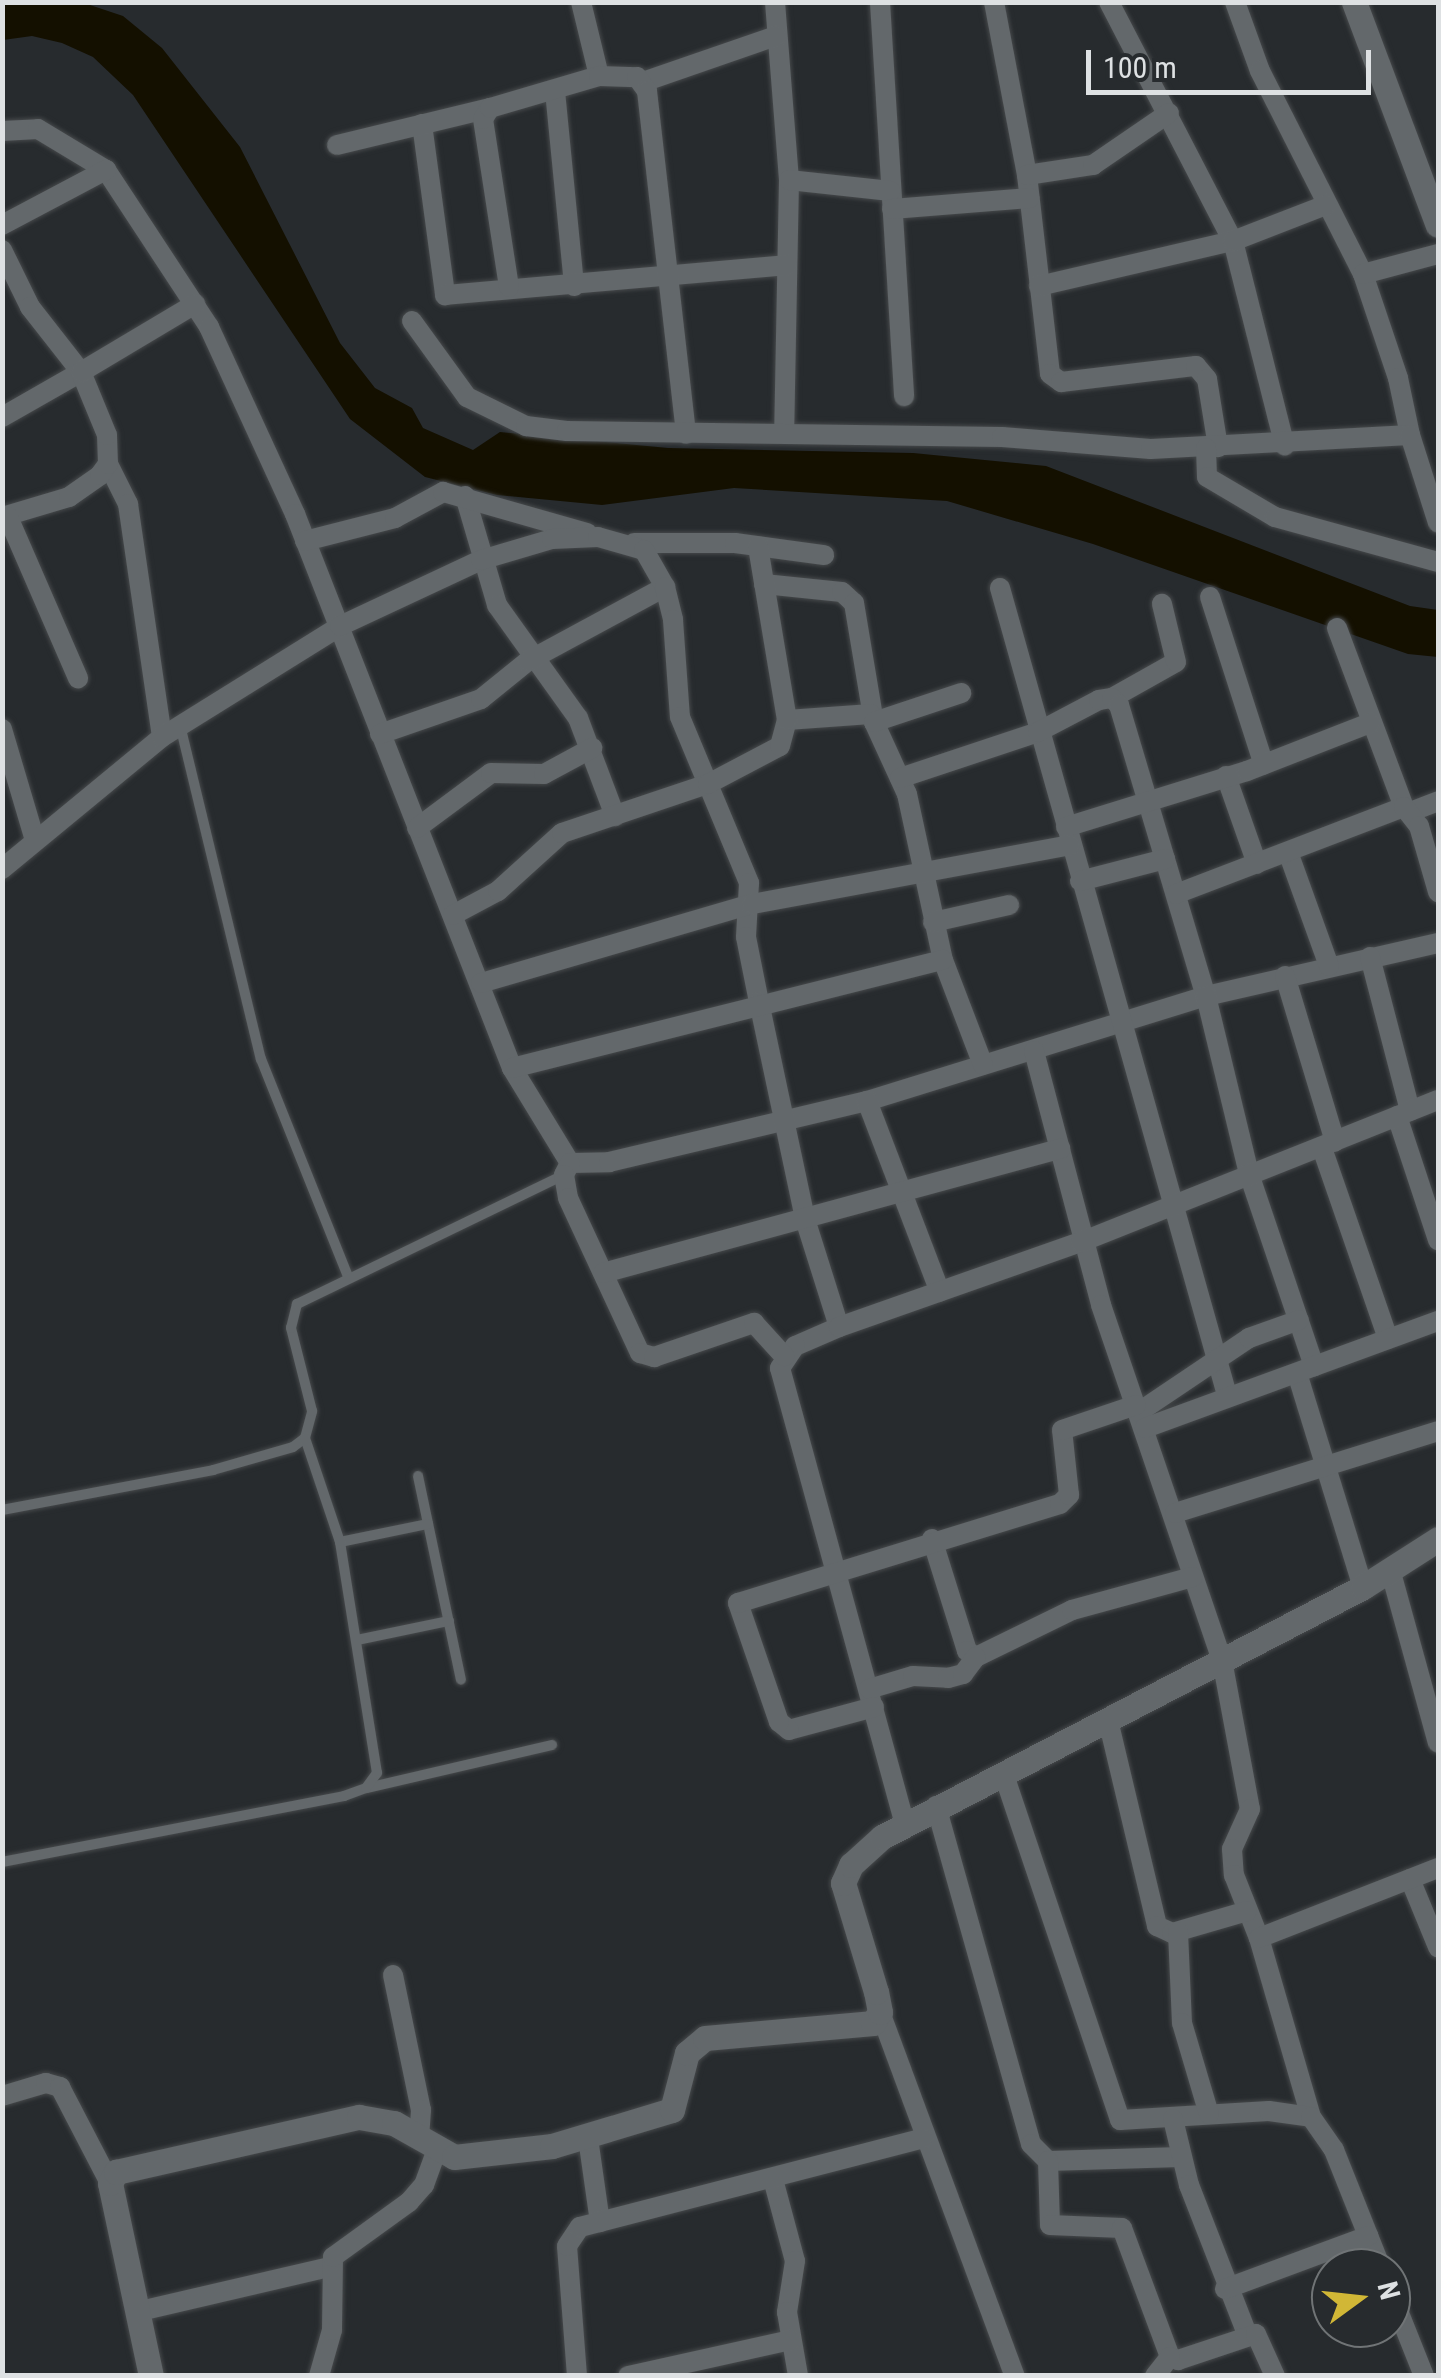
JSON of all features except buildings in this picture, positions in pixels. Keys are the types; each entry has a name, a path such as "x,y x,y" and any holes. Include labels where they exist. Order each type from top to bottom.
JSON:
{"street":[{"path":"580,2 598,76"},
{"path":"775,2 790,180 784,433"},
{"path":"880,2 904,396"},
{"path":"994,2 1027,175 1053,381 1196,366 1207,379 1212,448 1207,477 1274,517 1438,562"},
{"path":"1109,2 1233,241 1285,446"},
{"path":"1234,2 1260,71 1362,274 1398,378 1410,434 1438,523"},
{"path":"1354,2 1438,225"},
{"path":"337,145 555,91 598,76 630,75 643,82 776,36"},
{"path":"643,82 670,278 686,434"},
{"path":"555,91 574,286"},
{"path":"490,108 484,119 508,287"},
{"path":"1027,175 1093,165 1169,113"},
{"path":"422,124 439,285 454,296 508,287 574,286 787,265"},
{"path":"2,131 38,130 106,170 195,304 340,626 512,1068 567,1169 602,1273 646,1358 754,1323 784,1356"},
{"path":"2,225 106,170"},
{"path":"790,180 891,200 1030,198"},
{"path":"1039,286 1233,241 1326,205"},
{"path":"2,250 30,307 81,372 107,435 108,464 128,504 162,737"},
{"path":"1362,274 1438,254"},
{"path":"2,416 195,304"},
{"path":"412,322 467,397 494,414 567,431 784,433 1212,448 1285,446 1410,434"},
{"path":"78,678 5,517 69,497 108,464"},
{"path":"305,542 395,518 443,492 598,537 758,546 824,555"},
{"path":"465,496 497,605 565,695 592,748 616,816"},
{"path":"5,862 180,724 340,626 481,560 552,539 598,537"},
{"path":"634,542 650,556 665,587 680,716 742,854 752,904 746,937 783,1118 805,1219 840,1327"},
{"path":"454,915 498,890 551,840 708,784 780,746 788,720 758,546"},
{"path":"764,584 850,596 872,718 900,778 943,960 982,1066"},
{"path":"380,734 480,699 534,658 665,587"},
{"path":"1000,588 1120,1026 1227,1395"},
{"path":"1210,597 1264,764"},
{"path":"900,778 1038,732 1112,698 1176,662 1162,604"},
{"path":"1337,628 1370,723 1438,892"},
{"path":"788,720 872,718 961,693"},
{"path":"1112,698 1206,996 1249,1174 1299,1320 1321,1466 1363,1587"},
{"path":"481,983 752,904 1068,836 1147,799 1264,764 1370,723"},
{"path":"2,729 34,837"},
{"path":"417,828 491,773 544,774 592,748"},
{"path":"1226,776 1257,864"},
{"path":"1176,894 1438,801"},
{"path":"1288,852 1330,966"},
{"path":"1080,882 1165,859"},
{"path":"933,922 1009,905"},
{"path":"567,1169 866,1101 1120,1026 1206,996 1438,943"},
{"path":"1370,957 1403,1113 1438,1240"},
{"path":"512,1068 759,1002 943,960"},
{"path":"1285,976 1328,1145 1388,1339"},
{"path":"1034,1051 1082,1242 1222,1660 1250,1809 1231,1858 1259,1938 1311,2116 1334,2150 1373,2248"},
{"path":"905,1824 780,1368 784,1356 840,1327 1082,1242 1438,1100"},
{"path":"866,1101 896,1190 940,1292"},
{"path":"602,1273 805,1219 896,1190 1060,1149"},
{"path":"1140,1415 1217,1358 1264,1330 1299,1320"},
{"path":"1192,1577 1072,1610 976,1657 962,1674 948,1678 913,1676 872,1698 789,1730 779,1722 738,1613 745,1598 1066,1500 1062,1430 1227,1395 1438,1320"},
{"path":"1174,1513 1438,1431"},
{"path":"1015,2376 880,2012 843,1884 851,1864 936,1806 1004,1775 1363,1587 1438,1539"},
{"path":"932,1540 968,1651 976,1657"},
{"path":"1390,1569 1438,1744"},
{"path":"1108,1720 1157,1926 1178,1932 1247,1911"},
{"path":"1004,1775 1108,2100 1120,2120 1209,2114 1311,2116"},
{"path":"936,1806 1015,2094 1032,2144 1048,2160 1050,2225 1122,2228 1170,2357 1178,2360 1246,2334"},
{"path":"1259,1938 1438,1868"},
{"path":"1410,1879 1438,1946"},
{"path":"1178,1932 1182,2022 1209,2114"},
{"path":"320,2376 332,2330 330,2267 341,2248 409,2202 424,2185 428,2144 393,1975"},
{"path":"110,2182 130,2166 330,2120 394,2124 428,2144 494,2155 588,2138 672,2110 687,2054 705,2038 860,2028 880,2012"},
{"path":"2,2096 46,2083 60,2088 110,2182 151,2376"},
{"path":"1173,2119 1181,2157 1226,2289 1246,2334 1264,2344 1275,2376"},
{"path":"588,2138 600,2222"},
{"path":"577,2376 568,2246 573,2232 924,2138"},
{"path":"1048,2160 1181,2157"},
{"path":"773,2179 796,2261 787,2312 798,2376"},
{"path":"1226,2289 1368,2236"},
{"path":"136,2312 330,2267"},
{"path":"628,2376 791,2340"},
{"path":"1411,2343 1424,2376"},
{"path":"1155,2376 1170,2357"}],"lane":[{"path":"180,724 262,1059 348,1276"},
{"path":"366,1788 377,1773 378,1757 340,1542 305,1438 312,1411 292,1316 309,1296 567,1169"},
{"path":"2,1510 213,1470 305,1438"},
{"path":"418,1476 461,1680"},
{"path":"340,1542 428,1524"},
{"path":"357,1640 449,1621"},
{"path":"2,1862 552,1746"}],"shaded area":[{"path":"84,3 123,16 162,48 240,147 340,343 375,388 412,408 423,428 473,450 500,432 668,448 913,453 1046,466 1410,606 1438,610 1438,657 1408,654 1093,544 947,501 734,488 602,505 497,495 425,477 350,419 133,95 93,57 62,43 32,36 3,40 2,5"}]}
